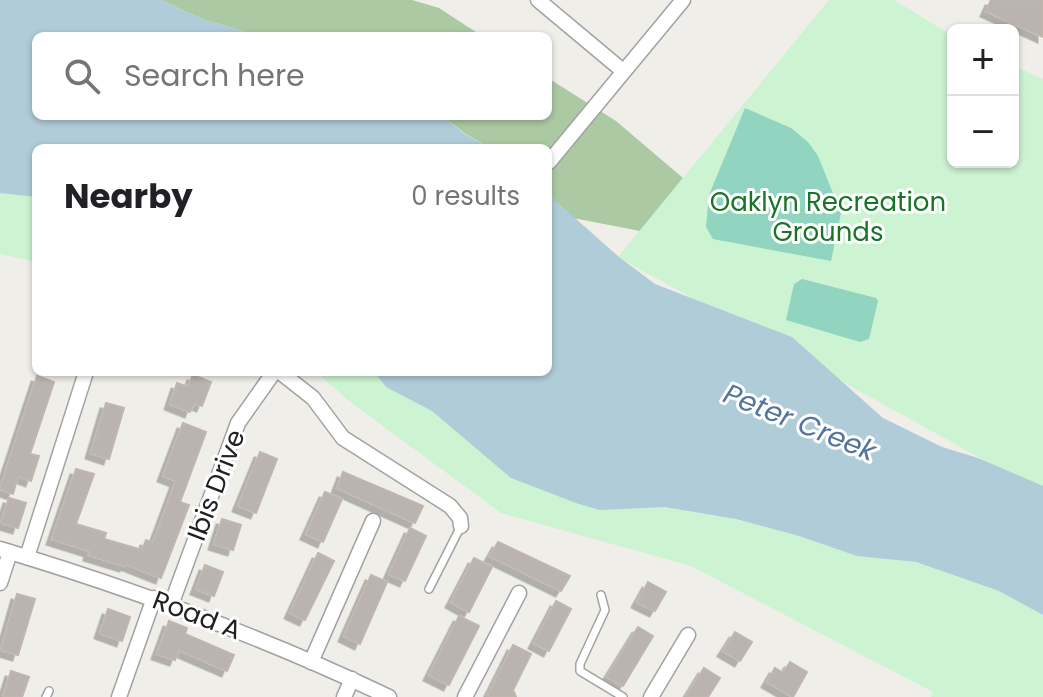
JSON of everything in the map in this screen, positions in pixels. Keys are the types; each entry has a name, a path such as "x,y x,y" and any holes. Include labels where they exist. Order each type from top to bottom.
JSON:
{"street":[{"path":"538,0 623,71"},
{"path":"552,158 683,0"},
{"path":"27,557 85,376"},
{"name":"Ibis Drive","path":"171,605 238,423 271,376"},
{"path":"285,376 313,398 343,438 450,506 460,518 461,526"},
{"path":"311,662 373,521"},
{"path":"0,583 5,550"},
{"name":"Road A","path":"5,550 154,598 389,697"},
{"path":"465,697 519,593"},
{"path":"119,697 154,598"},
{"path":"651,697 688,635"},
{"path":"344,697 352,679"}],"lane":[{"path":"429,589 461,526"},
{"path":"601,595 605,610 580,664 580,671 623,697"}],"green space":[{"path":"161,0 412,0 439,8 476,32 246,32 202,19"},
{"name":"Oaklyn Recreation Grounds","path":"829,0 894,0 947,32 947,168 1019,168 1019,68 1043,79 1043,493 618,257"},
{"path":"552,81 616,121 683,178 640,231 573,218 552,198 552,144 483,144 447,120 552,120"},
{"path":"745,108 791,128 808,142 818,156 841,213 831,261 713,239 706,227 709,195"},
{"path":"0,193 32,197 32,261 0,254"},
{"path":"802,279 876,298 878,301 869,339 860,342 786,320 794,284"},
{"path":"321,376 377,376 386,387 432,411 511,478 736,519 857,556 916,562 999,591 1043,615 1043,697 931,697 933,692 691,566 501,513 349,401"}],"water":[{"path":"0,0 161,0 202,19 246,32 32,32 32,120 447,120 483,144 32,144 32,197 0,193"},
{"name":"Peter Creek","path":"552,198 619,257 655,284 792,337 883,418 942,447 978,458 1043,486 1043,615 999,591 916,562 857,556 736,519 664,507 600,510 576,503 511,478 432,411 386,387 377,376 552,376"}],"building":[{"path":"991,0 1043,0 1043,37 1019,24 986,11"},
{"path":"37,376 54,382 30,454 39,456 31,481 18,476 13,494 0,489"},
{"path":"193,376 211,382 202,406 194,403 190,412 170,404 177,383 188,387"},
{"path":"106,403 124,408 109,459 91,453"},
{"path":"183,423 206,432 180,502 189,505 161,578 126,564 89,555 90,551 52,539 76,469 94,474 76,524 106,533 104,539 142,550 146,540 153,543 176,481 163,476"},
{"path":"260,452 277,459 256,513 238,506"},
{"path":"343,472 423,506 415,523 337,488"},
{"path":"325,492 342,499 323,542 306,534"},
{"path":"9,498 26,503 18,528 1,523"},
{"path":"222,519 241,525 233,550 214,544"},
{"path":"410,528 426,536 405,581 389,574"},
{"path":"498,542 570,576 561,591 490,556"},
{"path":"318,553 334,561 305,620 290,613"},
{"path":"474,558 492,567 469,612 451,602"},
{"path":"205,565 223,572 214,596 196,589"},
{"path":"371,575 387,582 360,644 344,636"},
{"path":"648,582 666,592 655,611 637,602"},
{"path":"17,594 35,599 18,655 1,650"},
{"path":"556,601 571,609 549,651 534,643"},
{"path":"108,609 130,617 122,641 100,633"},
{"path":"459,616 479,626 449,685 429,675"},
{"path":"169,621 187,628 185,634 234,655 227,671 179,650 175,660 157,654"},
{"path":"638,627 653,636 623,686 607,677"},
{"path":"735,632 752,642 740,661 723,651"},
{"path":"513,645 531,654 513,690 516,697 487,697"},
{"path":"790,662 807,672 793,697 767,682 775,668 783,673"},
{"path":"704,668 720,678 708,697 686,697"},
{"path":"11,671 29,677 22,697 3,697"}]}
